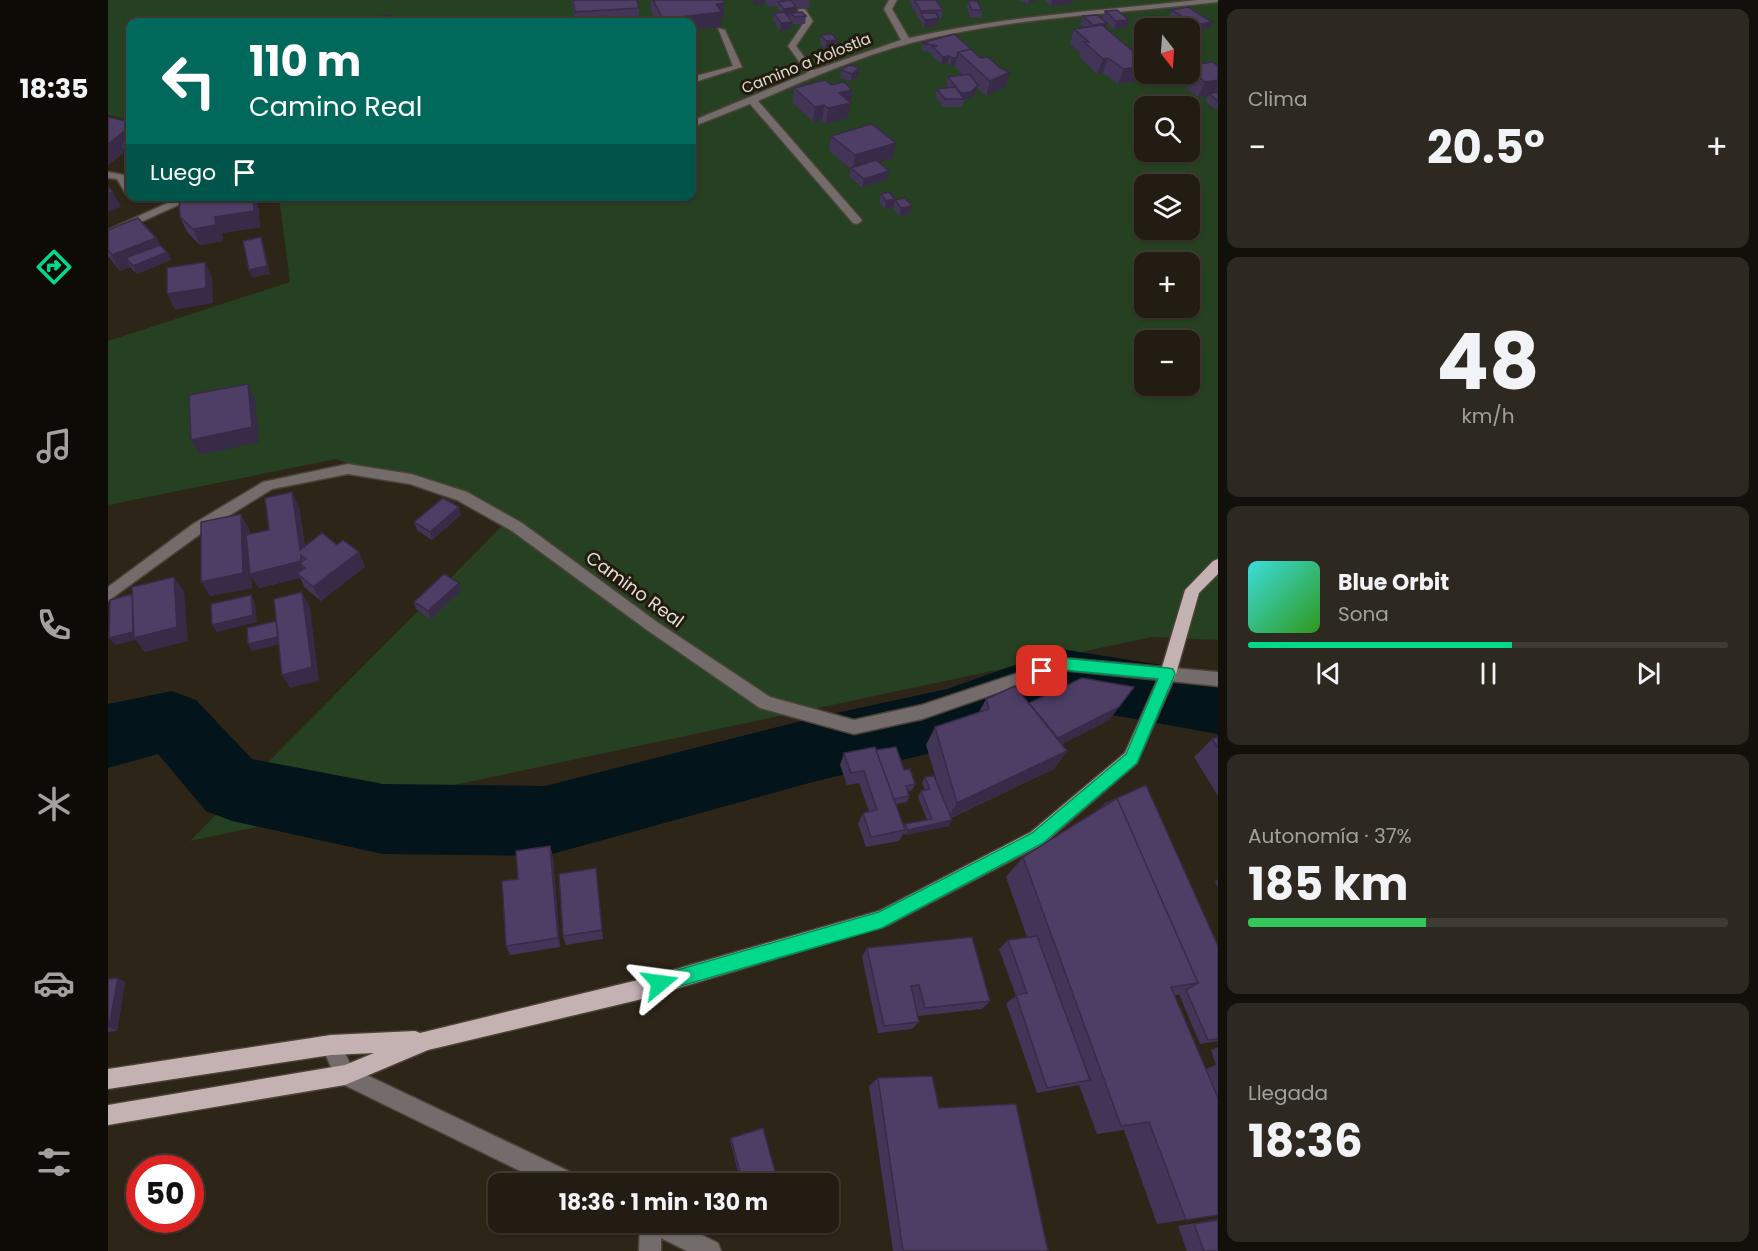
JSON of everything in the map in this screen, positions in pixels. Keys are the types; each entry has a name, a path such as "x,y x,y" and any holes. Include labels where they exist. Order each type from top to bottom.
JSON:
{"main road":[{"path":"108,1116 345,1075 427,1040 638,990 882,919 1037,838 1131,758 1168,674 1192,590 1218,565"},
{"path":"108,1079 332,1045 427,1040"}],"street":[{"path":"892,0 888,9 906,41"},
{"name":"Camino a Xolostla","path":"696,122 812,73 906,41 978,25 1218,0"},
{"path":"802,11 809,21 792,46 812,73"},
{"path":"696,79 738,67 720,30"},
{"path":"752,100 857,221"},
{"path":"108,175 120,177 126,186"},
{"path":"108,234 144,210 176,201"},
{"name":"Camino Real","path":"108,595 198,528 268,486 348,469 411,479 462,496 517,527 652,627 766,703 854,727 922,712 1063,664 1218,679"},
{"path":"332,1045 345,1075 548,1173"},
{"path":"650,1251 651,1233"},
{"path":"673,1233 710,1251"}],"green space":[{"path":"108,0 1218,0 1218,640 1152,637 190,841 509,519 336,459 108,505 108,341 290,282 280,201 696,201 696,18 126,18 126,119 108,115"}],"building":[{"path":"573,0 637,0 639,8 575,12"},
{"path":"653,0 723,0 724,3 716,4 722,12 662,18"},
{"path":"791,0 796,7 784,9 778,2"},
{"path":"914,0 936,0 943,10 921,11"},
{"path":"968,1 977,1 982,10 972,10"},
{"path":"1188,7 1212,22 1200,24 1200,18 1185,18 1172,10"},
{"path":"1117,10 1129,20 1116,21 1105,11"},
{"path":"785,12 792,22 781,23 774,13"},
{"path":"802,12 806,16 794,17 791,13"},
{"path":"921,13 936,13 939,18 925,20"},
{"path":"390,15 391,18 369,18"},
{"path":"1097,15 1107,23 1093,25 1083,16"},
{"path":"1102,25 1134,52 1134,68 1124,69 1108,58 1103,59 1084,42 1089,42 1074,29"},
{"path":"832,34 837,40 826,41 821,35"},
{"path":"954,34 971,49 958,52 957,58 943,57 933,47 937,46 922,43"},
{"path":"971,49 980,58 988,57 1000,68 1010,72 990,81 958,52"},
{"path":"1213,62 1218,66 1218,80 1205,82 1200,78 1200,64"},
{"path":"849,65 859,68 852,74 841,70"},
{"path":"969,74 978,85 971,92 961,93 948,77"},
{"path":"825,80 831,85 844,82 852,90 839,93 851,103 828,108 824,105 815,107 794,88"},
{"path":"955,87 964,99 945,99 937,89"},
{"path":"1218,92 1218,101 1209,94"},
{"path":"108,117 126,121 126,130 108,144"},
{"path":"872,124 896,143 855,155 831,136"},
{"path":"876,160 889,171 864,179 851,168"},
{"path":"889,192 895,199 886,201 881,194"},
{"path":"905,198 912,206 901,208 895,200"},
{"path":"179,201 253,201 254,211 215,217 216,225 193,229 180,217"},
{"path":"138,218 156,238 112,255 108,250 108,230"},
{"path":"261,237 267,266 249,270 243,241"},
{"path":"160,245 167,252 133,266 126,258"},
{"path":"205,262 206,288 167,294 167,268"},
{"path":"248,384 252,427 191,440 189,395"},
{"path":"292,492 300,550 322,533 337,545 343,540 359,552 313,587 297,573 305,568 300,563 306,559 301,555 301,561 250,574 246,535 269,530 265,498"},
{"path":"443,498 459,507 430,532 414,522"},
{"path":"241,514 243,573 201,582 201,522"},
{"path":"444,574 459,583 428,611 414,602"},
{"path":"174,577 177,627 134,638 132,587"},
{"path":"302,592 312,667 282,675 274,599"},
{"path":"132,594 133,632 109,638 110,600"},
{"path":"251,595 253,615 212,625 211,604"},
{"path":"276,621 278,637 248,644 247,628"},
{"path":"1082,678 1134,687 1119,707 1058,738 1029,703"},
{"path":"1015,686 1067,751 957,803 935,727 989,709 986,699"},
{"path":"1218,737 1218,748 1212,739"},
{"path":"875,747 905,830 871,837 863,813 877,810 864,771 851,773 844,753"},
{"path":"896,747 904,770 910,769 915,784 906,786 909,796 894,799 876,750"},
{"path":"934,776 952,820 908,830 905,824 932,819 921,791 930,789 925,777"},
{"path":"1146,785 1218,946 1218,1039 1208,1040 1186,990 1198,983 1117,798"},
{"path":"1117,798 1198,983 1171,987 1218,1098 1218,1215 1186,1220 1149,1122 1121,1126 1023,857"},
{"path":"550,846 558,938 506,946 502,881 518,879 516,851"},
{"path":"596,868 602,930 563,936 559,874"},
{"path":"1037,936 1090,1080 1047,1088 1016,995 1027,993 1008,940"},
{"path":"972,937 990,1001 925,1008 919,985 911,986 919,1022 884,1026 867,948"},
{"path":"118,978 109,1027 108,1027 108,979"},
{"path":"932,1076 939,1108 1016,1104 1048,1251 903,1251 878,1078"},
{"path":"763,1128 776,1173 740,1173 731,1138"},
{"path":"1218,1220 1218,1251 1204,1251 1194,1224"}],"waterway":[{"path":"108,737 114,733 172,721 232,788 383,819 545,821 813,750 947,719 1061,677 1218,704"}],"route":[{"path":"660,983 882,919 1037,838 1131,758 1168,674 1063,664 1042,671"}]}
